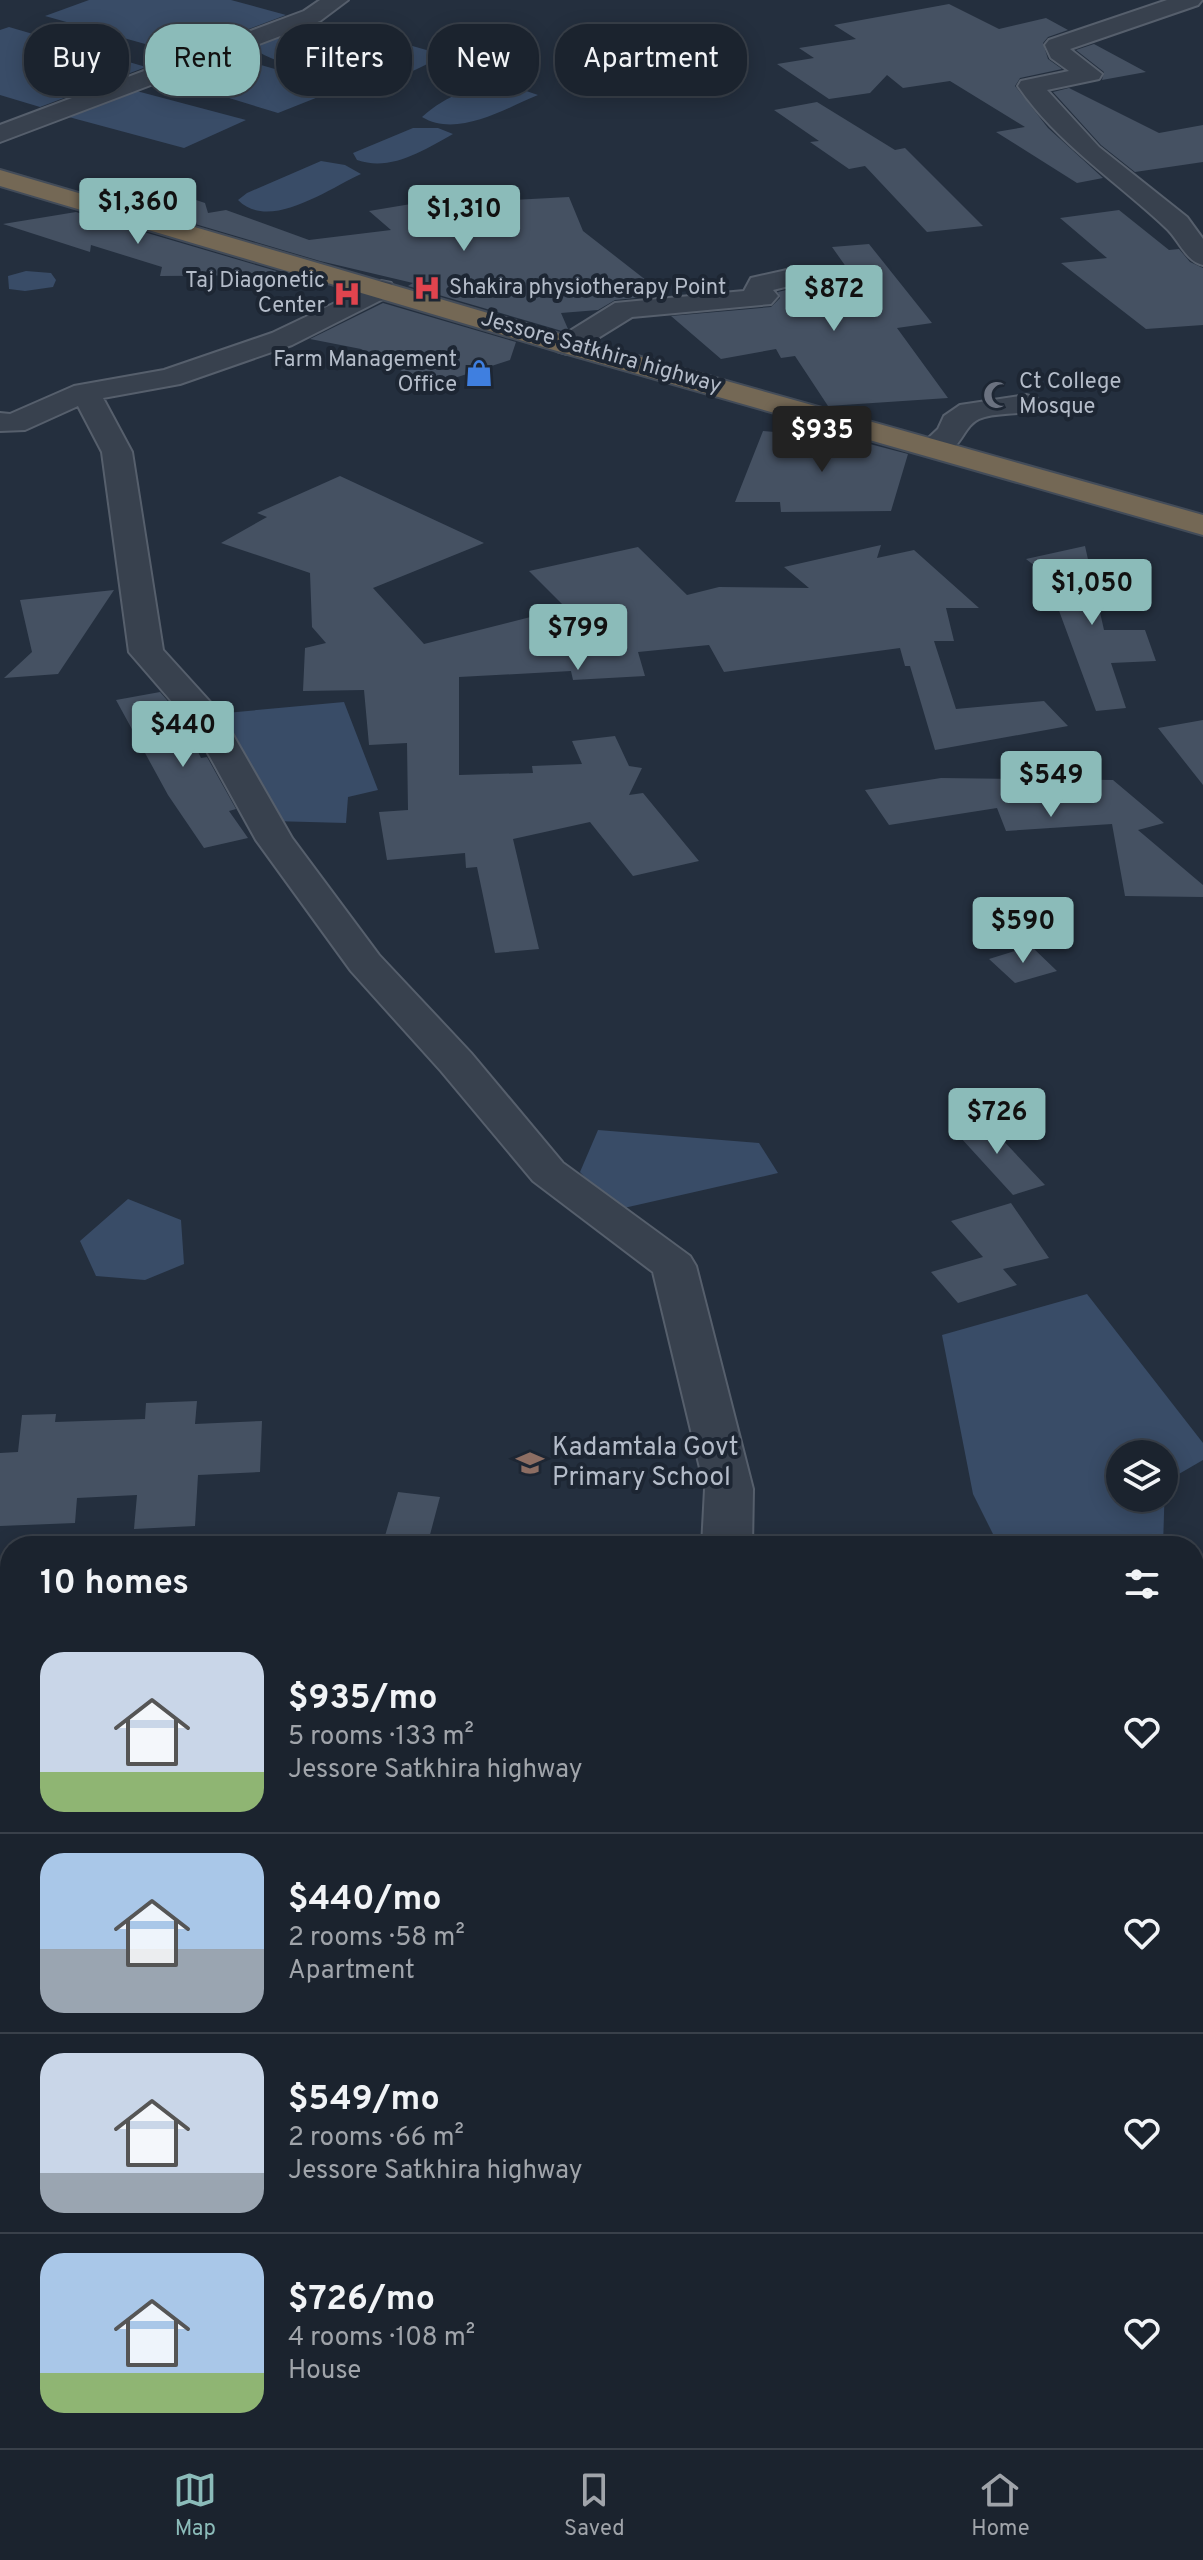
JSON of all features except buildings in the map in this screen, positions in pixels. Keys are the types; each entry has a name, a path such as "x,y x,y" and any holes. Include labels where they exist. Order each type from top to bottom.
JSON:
{"highway":[{"name":"Jessore Satkhira highway","path":"0,178 567,345 1200,520"}],"street":[{"path":"0,134 312,16 336,0"},
{"path":"1190,0 1183,5 1057,45 1059,53 1090,74 1030,86 1090,152 1177,223 1203,257"},
{"path":"567,345 625,309 761,298 764,296 757,290 761,284 787,278"},
{"path":"0,422 14,424 85,392 170,378 268,344 381,289"},
{"path":"85,392 117,452 146,652 208,722 275,840 365,963 456,1062 548,1172 674,1266 729,1489 727,1536"},
{"path":"934,447 952,433 955,422 971,411 1026,404"}],"water":[{"path":"89,0 231,0 286,15 260,25 145,24 145,44 129,39 129,24 74,24 45,16"},
{"path":"9,27 24,31 24,96 69,96 40,107 0,95 0,30"},
{"path":"276,37 276,60 260,53 260,43"},
{"path":"412,46 428,50 428,64 412,71"},
{"path":"129,62 145,67 129,73"},
{"path":"260,65 276,69 276,96 321,96 278,113 223,96 260,96"},
{"path":"129,89 145,93 145,96 155,96 246,120 184,148 65,116 112,96 129,96"},
{"path":"455,96 536,96 496,114 465,123 436,123 422,117"},
{"path":"413,128 438,128 453,134 395,161 370,163 357,160 353,153"},
{"path":"321,161 345,165 361,174 299,205 282,210 266,212 251,209 238,200 247,193"},
{"path":"26,271 51,273 56,280 53,287 25,291 9,289 8,276"},
{"path":"344,702 378,790 348,797 346,823 272,821 215,714"},
{"path":"598,1130 759,1143 778,1173 615,1210 580,1172"},
{"path":"128,1199 181,1220 184,1264 145,1280 96,1276 80,1241"},
{"path":"1087,1294 1203,1443 1203,1460 1178,1474 1178,1440 1106,1440 1106,1512 1164,1512 1163,1536 994,1536 973,1494 942,1335"}],"place":[{"name":"Shakira physiotherapy Point","path":"427,288"},
{"name":"Taj Diagonetic Center","path":"347,294"},
{"name":"Farm Management Office","path":"479,373"},
{"name":"Ct College Mosque","path":"997,395"},
{"name":"Kadamtala Govt Primary School","path":"530,1463"}]}
